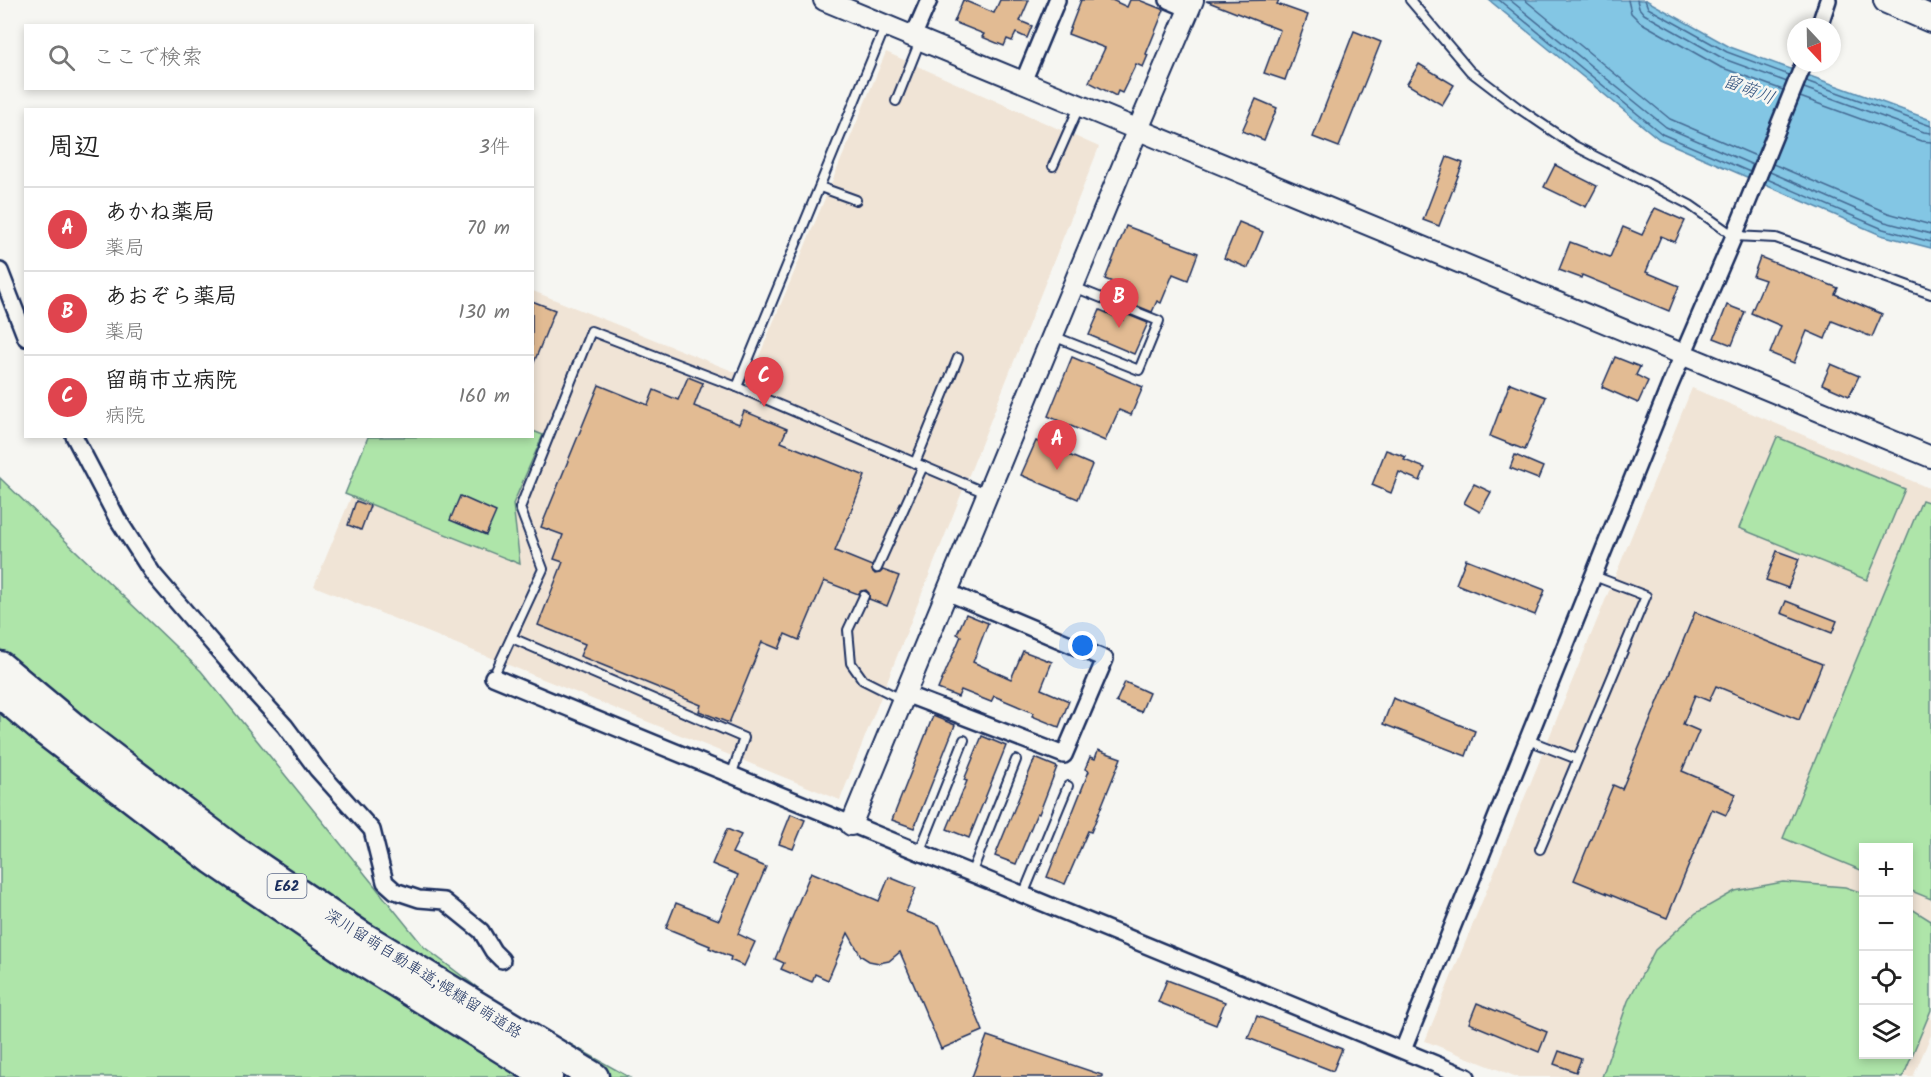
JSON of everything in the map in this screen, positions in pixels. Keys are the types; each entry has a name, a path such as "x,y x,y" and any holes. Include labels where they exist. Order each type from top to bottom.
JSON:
{"highway":[{"path":"1887,0 1931,19"},
{"name":"深川留萌自動車道;幌糠留萌道路","path":"0,666 80,732 231,848 360,935 594,1077"},
{"name":"深川留萌自動車道;幌糠留萌道路","path":"0,693 46,732 213,860 349,953 548,1077"}],"street":[{"path":"824,0 1931,457"},
{"path":"917,38 929,0"},
{"path":"1023,82 1057,0"},
{"path":"851,825 1191,4 1168,0"},
{"path":"1822,18 1828,0"},
{"path":"1403,1050 1593,576 1800,72"},
{"path":"0,271 24,333"},
{"path":"75,438 117,518 153,574 285,726 317,769 372,830 385,882 395,891 411,897 444,902 481,931 493,951 502,960"},
{"path":"904,697 1064,755 1105,658 947,592"},
{"path":"493,677 1467,1077"}],"lane":[{"path":"1410,0 1470,71 1517,107 1573,145 1736,231 1776,238 1931,294"},
{"path":"737,387 886,26"},
{"path":"896,101 917,38"},
{"path":"1053,166 1080,105"},
{"path":"820,188 856,200"},
{"path":"1053,336 1139,370 1159,321 1073,286"},
{"path":"493,677 543,569 520,508 591,331 737,387 988,494"},
{"path":"877,568 958,358"},
{"path":"1540,849 1646,596 1593,576"},
{"path":"864,596 849,630 851,663 863,680 904,697"},
{"path":"512,638 744,738 731,776"},
{"path":"920,853 964,740"},
{"path":"1528,740 1577,759"},
{"path":"971,874 1016,760"},
{"path":"1023,896 1068,786"}],"shaded area":[{"path":"886,52 1099,147 840,800 314,586 376,438 534,438 534,291 750,378"},
{"path":"1692,388 1931,489 1931,1035 1913,1077 1517,1077 1425,1041"}],"green space":[{"path":"534,431 543,435 513,504 520,564 345,494 368,438 534,438"},
{"path":"1777,437 1905,489 1867,580 1739,528"},
{"path":"0,478 201,671 424,947 499,1004 629,1077 0,1077"},
{"path":"1922,500 1931,503 1931,899 1913,892 1913,843 1859,843 1859,869 1783,838"},
{"path":"1783,882 1845,887 1859,892 1859,1059 1911,1059 1903,1077 1602,1077 1628,1001 1655,950 1696,913 1735,891"},
{"path":"1913,910 1931,921 1931,1010 1913,1053"}],"water":[{"name":"留萌川","path":"1489,0 1646,0 1730,47 1787,68 1787,72 1799,72 1931,120 1931,248 1881,235 1659,139"}],"building":[{"path":"963,0 994,13 1000,0 1029,0 1020,21 1032,26 1027,38 1016,33 1012,41 1007,39 1004,46 982,37 984,34 954,22"},
{"path":"1081,0 1112,0 1127,7 1130,0 1139,0 1164,10 1143,67 1136,64 1122,93 1118,91 1116,96 1089,82 1105,48 1068,34"},
{"path":"1279,0 1277,4 1308,15 1285,80 1264,73 1280,30 1206,1"},
{"path":"1354,31 1381,42 1339,147 1313,137"},
{"path":"1419,64 1454,85 1442,105 1407,84"},
{"path":"1256,99 1277,108 1264,140 1242,131"},
{"path":"1447,157 1463,163 1439,226 1423,220"},
{"path":"1555,165 1597,186 1586,207 1544,187"},
{"path":"1655,208 1685,221 1675,242 1661,236 1646,272 1679,286 1669,311 1582,275 1581,278 1559,270 1570,242 1610,257 1623,227 1642,235"},
{"path":"1239,222 1263,232 1248,268 1224,258"},
{"path":"1126,226 1198,253 1188,280 1173,274 1161,303 1157,301 1152,312 1130,303 1134,291 1105,279"},
{"path":"1760,257 1838,288 1835,294 1882,314 1872,337 1832,321 1825,339 1807,331 1794,363 1770,353 1781,326 1751,313 1765,280 1753,276"},
{"path":"534,302 555,310 534,362"},
{"path":"1727,305 1745,312 1732,345 1714,338"},
{"path":"1100,310 1123,320 1126,314 1148,323 1134,354 1089,335"},
{"path":"1072,357 1143,387 1131,415 1119,410 1105,441 1048,416"},
{"path":"1615,357 1640,367 1636,375 1648,381 1638,403 1602,387"},
{"path":"1831,364 1859,376 1849,396 1822,384"},
{"path":"688,377 703,383 694,406 739,424 744,411 787,429 781,442 865,476 835,551 872,566 875,574 883,570 899,576 887,606 869,599 869,593 866,590 858,594 824,581 799,640 785,634 779,649 762,642 729,723 699,711 701,705 580,656 585,644 538,625 563,562 554,559 563,535 541,527 599,385 648,405 654,390 678,400"},
{"path":"1510,383 1546,397 1525,450 1490,436"},
{"path":"1036,441 1092,465 1078,499 1021,475"},
{"path":"1386,450 1406,457 1404,460 1425,468 1420,481 1399,472 1391,493 1372,485"},
{"path":"1515,455 1543,467 1538,479 1510,468"},
{"path":"1474,484 1491,492 1480,512 1464,503"},
{"path":"460,496 496,512 486,535 450,520"},
{"path":"356,501 370,506 361,530 348,525"},
{"path":"1777,551 1799,559 1788,588 1766,580"},
{"path":"1466,559 1545,590 1535,615 1456,584"},
{"path":"1786,601 1837,621 1832,633 1781,613"},
{"path":"1695,612 1822,664 1799,720 1716,686 1709,701 1695,695 1683,724 1699,731 1682,771 1736,794 1726,815 1712,809 1667,918 1574,880 1613,785 1622,789"},
{"path":"966,614 988,623 973,662 1011,679 1023,651 1052,662 1041,689 1069,701 1059,727 1032,716 1034,713 994,696 991,702 961,690 958,697 938,689 961,636 957,634"},
{"path":"1125,682 1149,693 1141,712 1116,702"},
{"path":"1393,698 1475,731 1466,756 1383,724"},
{"path":"933,716 955,725 914,828 892,820"},
{"path":"982,736 1006,746 969,838 947,829 967,781 964,780"},
{"path":"1098,750 1121,758 1091,832 1088,831 1065,884 1047,877 1089,771 1085,769 1090,757 1095,759"},
{"path":"1035,758 1057,767 1016,864 995,856"},
{"path":"791,814 805,820 793,849 779,844"},
{"path":"727,829 741,835 732,853 766,867 738,934 755,942 744,966 730,960 731,957 709,948 710,946 666,928 676,903 719,920 738,875 712,864"},
{"path":"811,872 879,901 889,877 916,888 906,912 939,925 983,1031 941,1049 900,952 889,961 879,963 869,961 861,956 848,933 828,980 815,974 812,982 781,969 784,963 775,959"},
{"path":"1167,980 1225,1002 1216,1025 1158,1002"},
{"path":"1477,1003 1547,1032 1539,1052 1469,1023"},
{"path":"1257,1016 1342,1049 1333,1071 1248,1038"},
{"path":"987,1036 1102,1075 1102,1077 972,1077"},
{"path":"1559,1051 1581,1059 1576,1072 1554,1064"}],"place":[{"name":"あおぞら薬局","path":"1119,328"},
{"name":"留萌市立病院","path":"764,407"},
{"name":"あかね薬局","path":"1057,470"}]}
